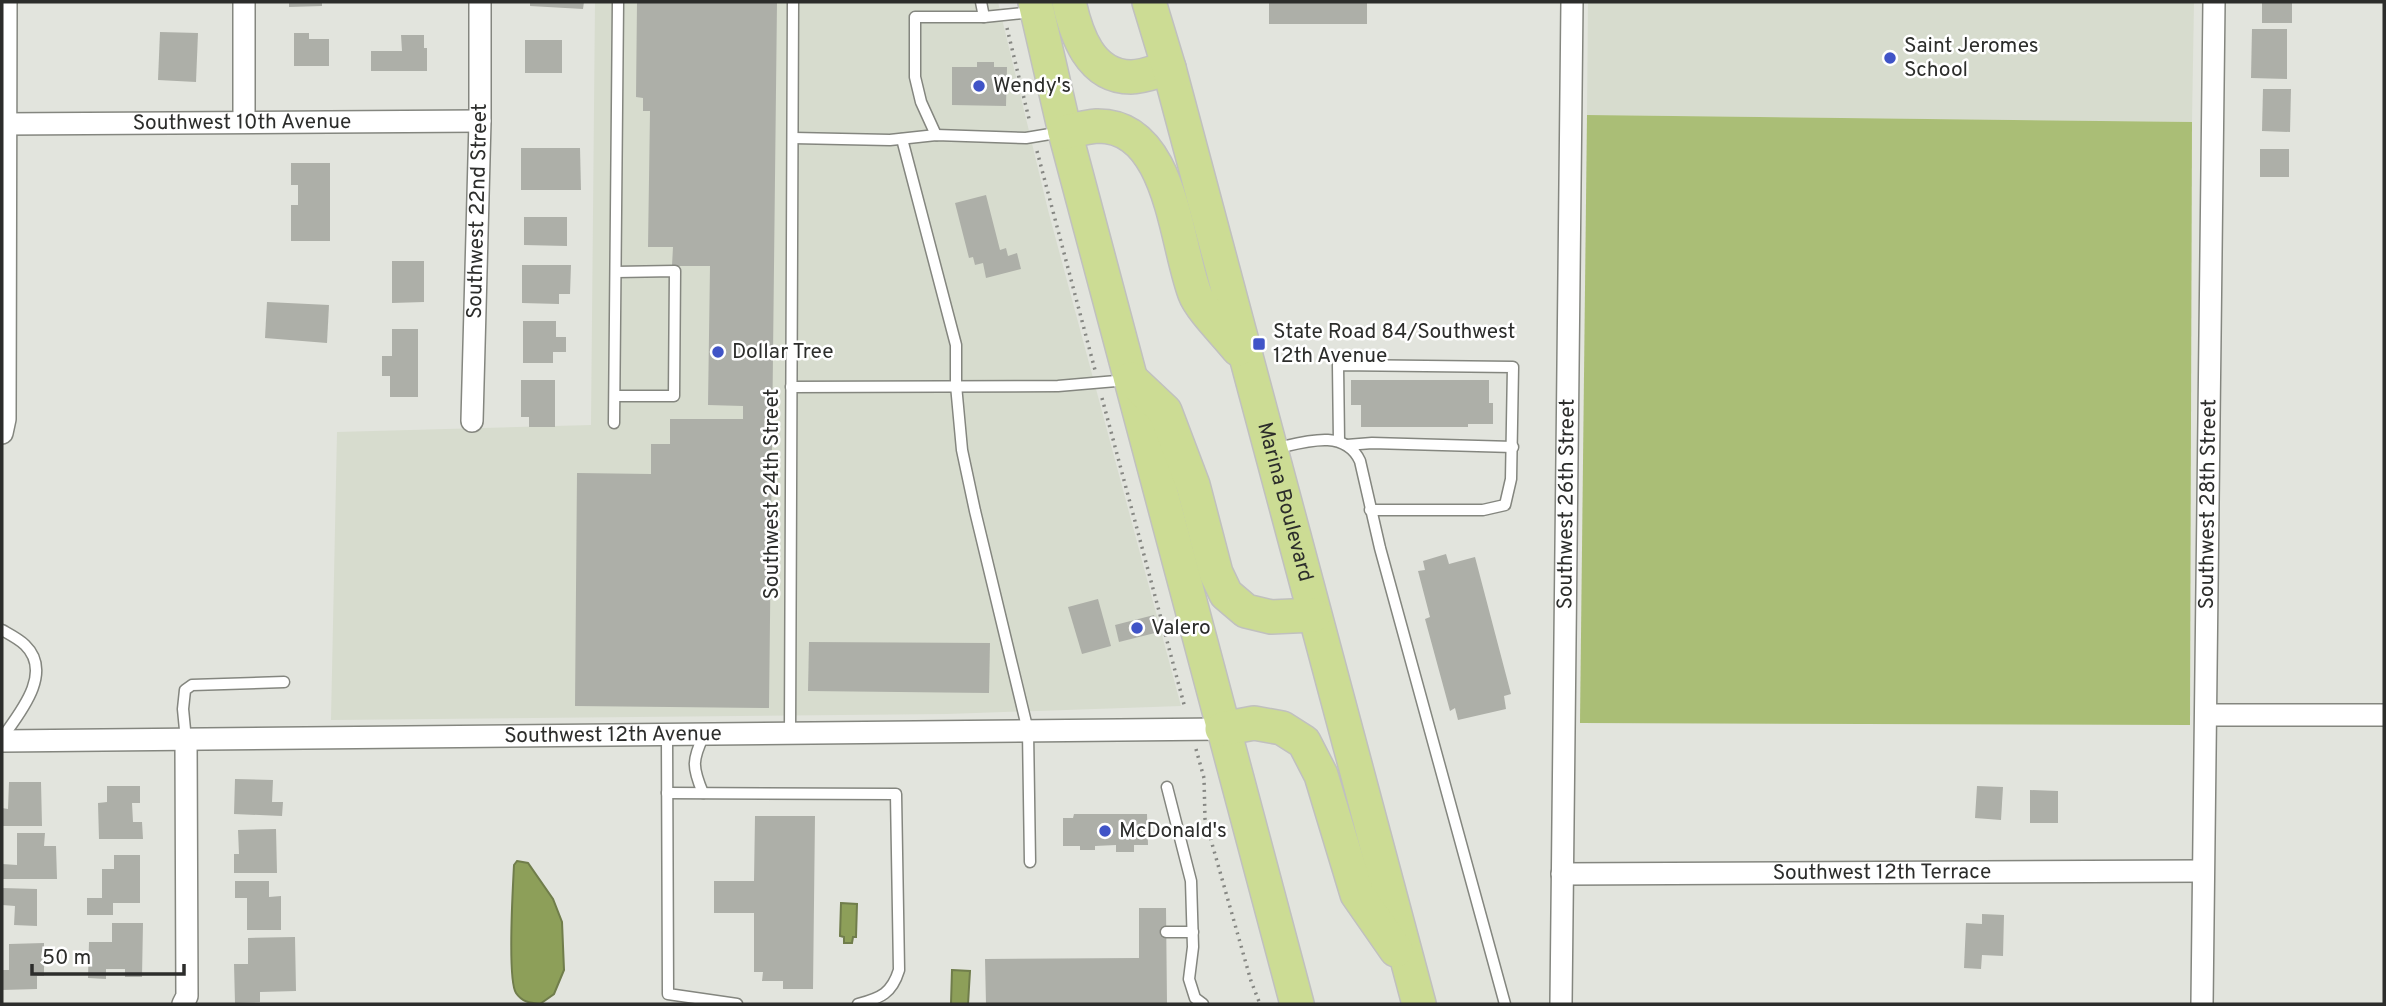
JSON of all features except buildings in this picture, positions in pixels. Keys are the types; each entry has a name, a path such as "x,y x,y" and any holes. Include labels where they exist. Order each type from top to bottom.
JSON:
{"main road":[{"path":"1069,2 1081,43 1103,67 1130,77 1169,68"},
{"name":"Marina Boulevard","path":"1149,2 1169,68 1419,1004"},
{"path":"1036,7 1049,134 1131,379 1207,729 1297,1004"},
{"path":"1049,134 1098,126 1118,130 1140,143 1161,171 1196,297 1246,359"},
{"path":"1131,379 1166,411 1193,485 1216,573 1226,594 1246,611 1272,617 1314,615"},
{"path":"1207,729 1254,723 1282,729 1304,742 1321,775 1357,894 1409,969"}],"street":[{"path":"2,433 5,419 6,2"},
{"path":"244,2 244,121"},
{"name":"Southwest 22nd Street","path":"472,421 480,121 480,2"},
{"name":"Southwest 26th Street","path":"1561,1004 1572,2"},
{"name":"Southwest 28th Street","path":"2202,1004 2214,2"},
{"name":"Southwest 10th Avenue","path":"4,124 480,121"},
{"path":"2206,715 2384,715"},
{"name":"Southwest 12th Avenue","path":"2,739 186,740 1207,729"},
{"path":"183,1004 187,996 186,740"},
{"name":"Southwest 12th Terrace","path":"1562,874 2203,871"}],"lane":[{"path":"614,423 618,2"},
{"name":"Southwest 24th Street","path":"790,734 793,2"},
{"path":"981,2 984,18"},
{"path":"936,135 920,102 915,77 915,17 984,18 1004,16 1036,7"},
{"path":"793,138 902,139 936,135 1049,134"},
{"path":"902,139 956,345 956,385 962,450 1028,731 1030,862"},
{"path":"615,272 675,271 674,396 615,396"},
{"path":"1343,443 1338,365 1513,367 1513,447 1511,479 1505,505 1483,510 1370,510"},
{"path":"791,387 1058,386 1131,379"},
{"path":"1271,449 1322,439 1343,443 1513,447"},
{"path":"1343,443 1356,452 1360,461 1370,510 1505,1004"},
{"path":"2,630 25,645 34,658 35,685 22,711 2,739"},
{"path":"186,740 183,709 185,690 192,685 284,682"},
{"path":"667,735 667,995 737,1004"},
{"path":"703,793 694,766 695,753 704,735"},
{"path":"1167,787 1191,881 1193,932 1189,979 1195,998 1203,1004"},
{"path":"667,793 896,794 899,970 895,985 878,999 858,1004"},
{"path":"1166,932 1193,932"}],"path":[{"path":"1004,16 1049,134 1098,383 1207,729 1205,819 1260,1004"}],"shaded area":[{"path":"595,2 998,2 1048,210 1181,706 947,714 331,720 337,432 591,425"},
{"name":"Saint Jeromes School","path":"1588,2 2194,2 2192,122 1587,115"},
{"path":"1587,115 2192,122 2190,725 1580,723"},
{"path":"517,861 528,863 553,899 562,922 564,970 554,994 540,1004 521,998 513,984 512,911 514,865"},
{"path":"841,903 857,904 856,937 853,937 852,943 844,943 844,937 840,936"},
{"path":"952,970 970,971 968,1004 951,1004"}],"place":[{"name":"Saint Jeromes School","path":"1890,58"},
{"name":"Wendy's","path":"979,86"},
{"name":"State Road 84/Southwest 12th Avenue","path":"1259,344"},
{"name":"Dollar Tree","path":"718,352"},
{"name":"Valero","path":"1137,628"},
{"name":"McDonald's","path":"1105,831"}]}
